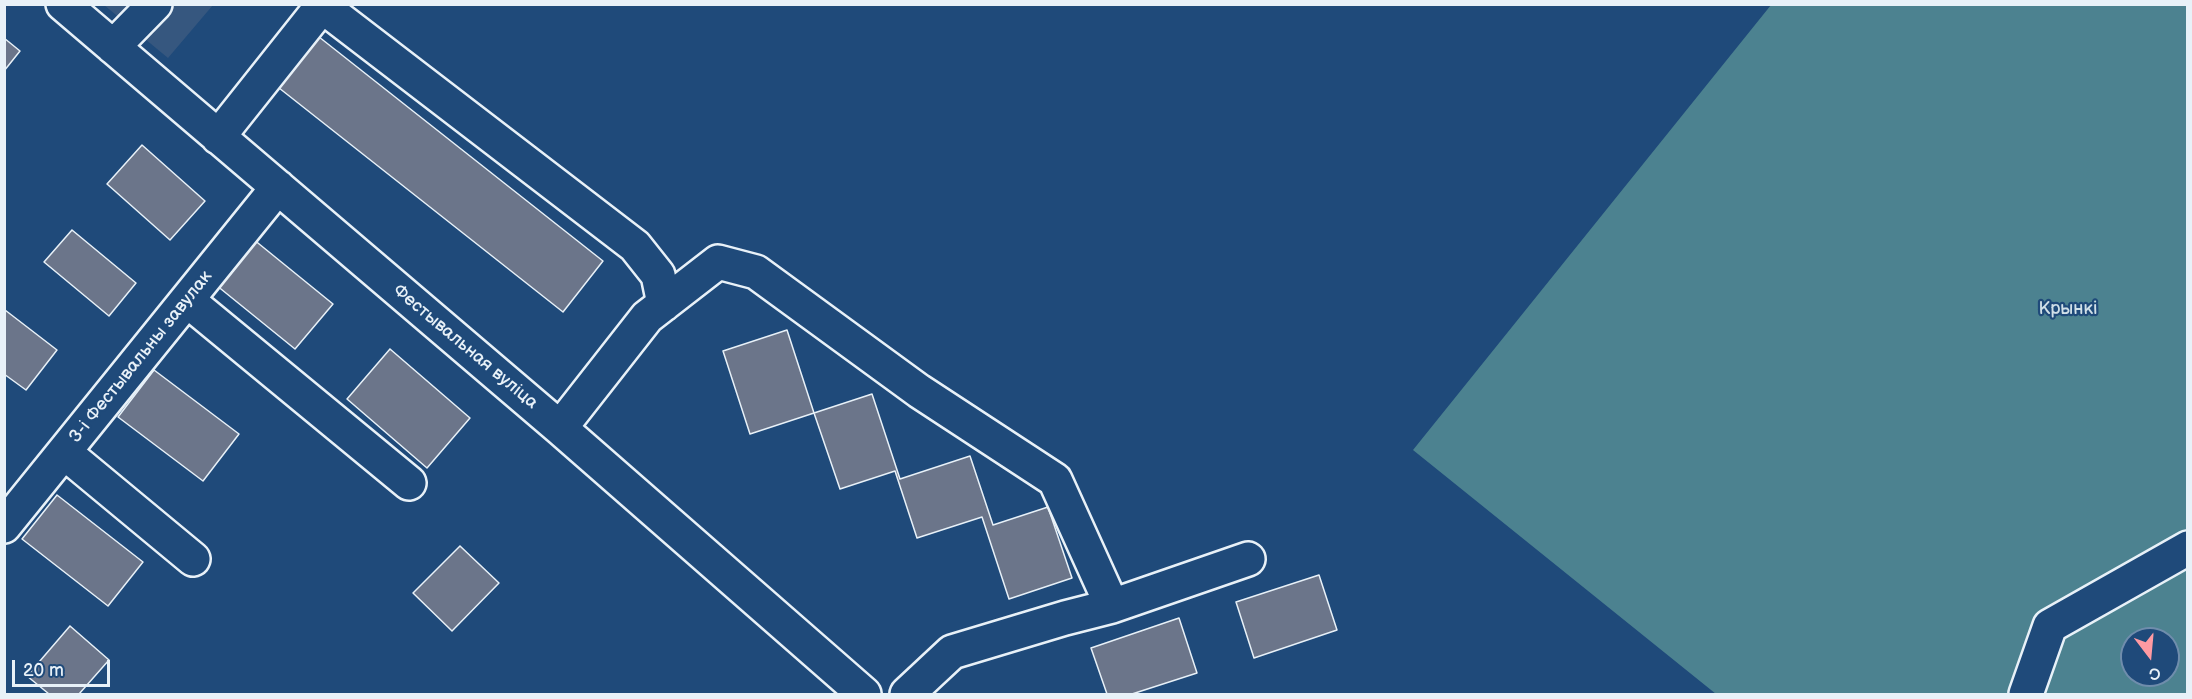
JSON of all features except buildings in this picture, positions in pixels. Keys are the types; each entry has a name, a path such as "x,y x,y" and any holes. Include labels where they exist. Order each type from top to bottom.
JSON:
{"street":[{"name":"Фестывальная вуліца","path":"63,4 560,428 864,694"},
{"path":"113,47 155,4"},
{"path":"218,137 322,5 635,246 658,275 664,304"},
{"name":"3-і Фестывальны завулак","path":"4,525 278,188"},
{"path":"560,428 647,317 718,262 756,272 919,391 1055,480 1112,606"},
{"path":"186,300 409,483"},
{"path":"64,452 193,559"},
{"path":"2026,694 2050,626 2187,548"},
{"path":"907,694 952,652 1112,606 1248,559"}],"shaded area":[{"path":"104,5 213,5 168,58"}],"green space":[{"name":"Крынкі","path":"1771,5 2187,5 2187,694 1716,694 1413,450"}]}
